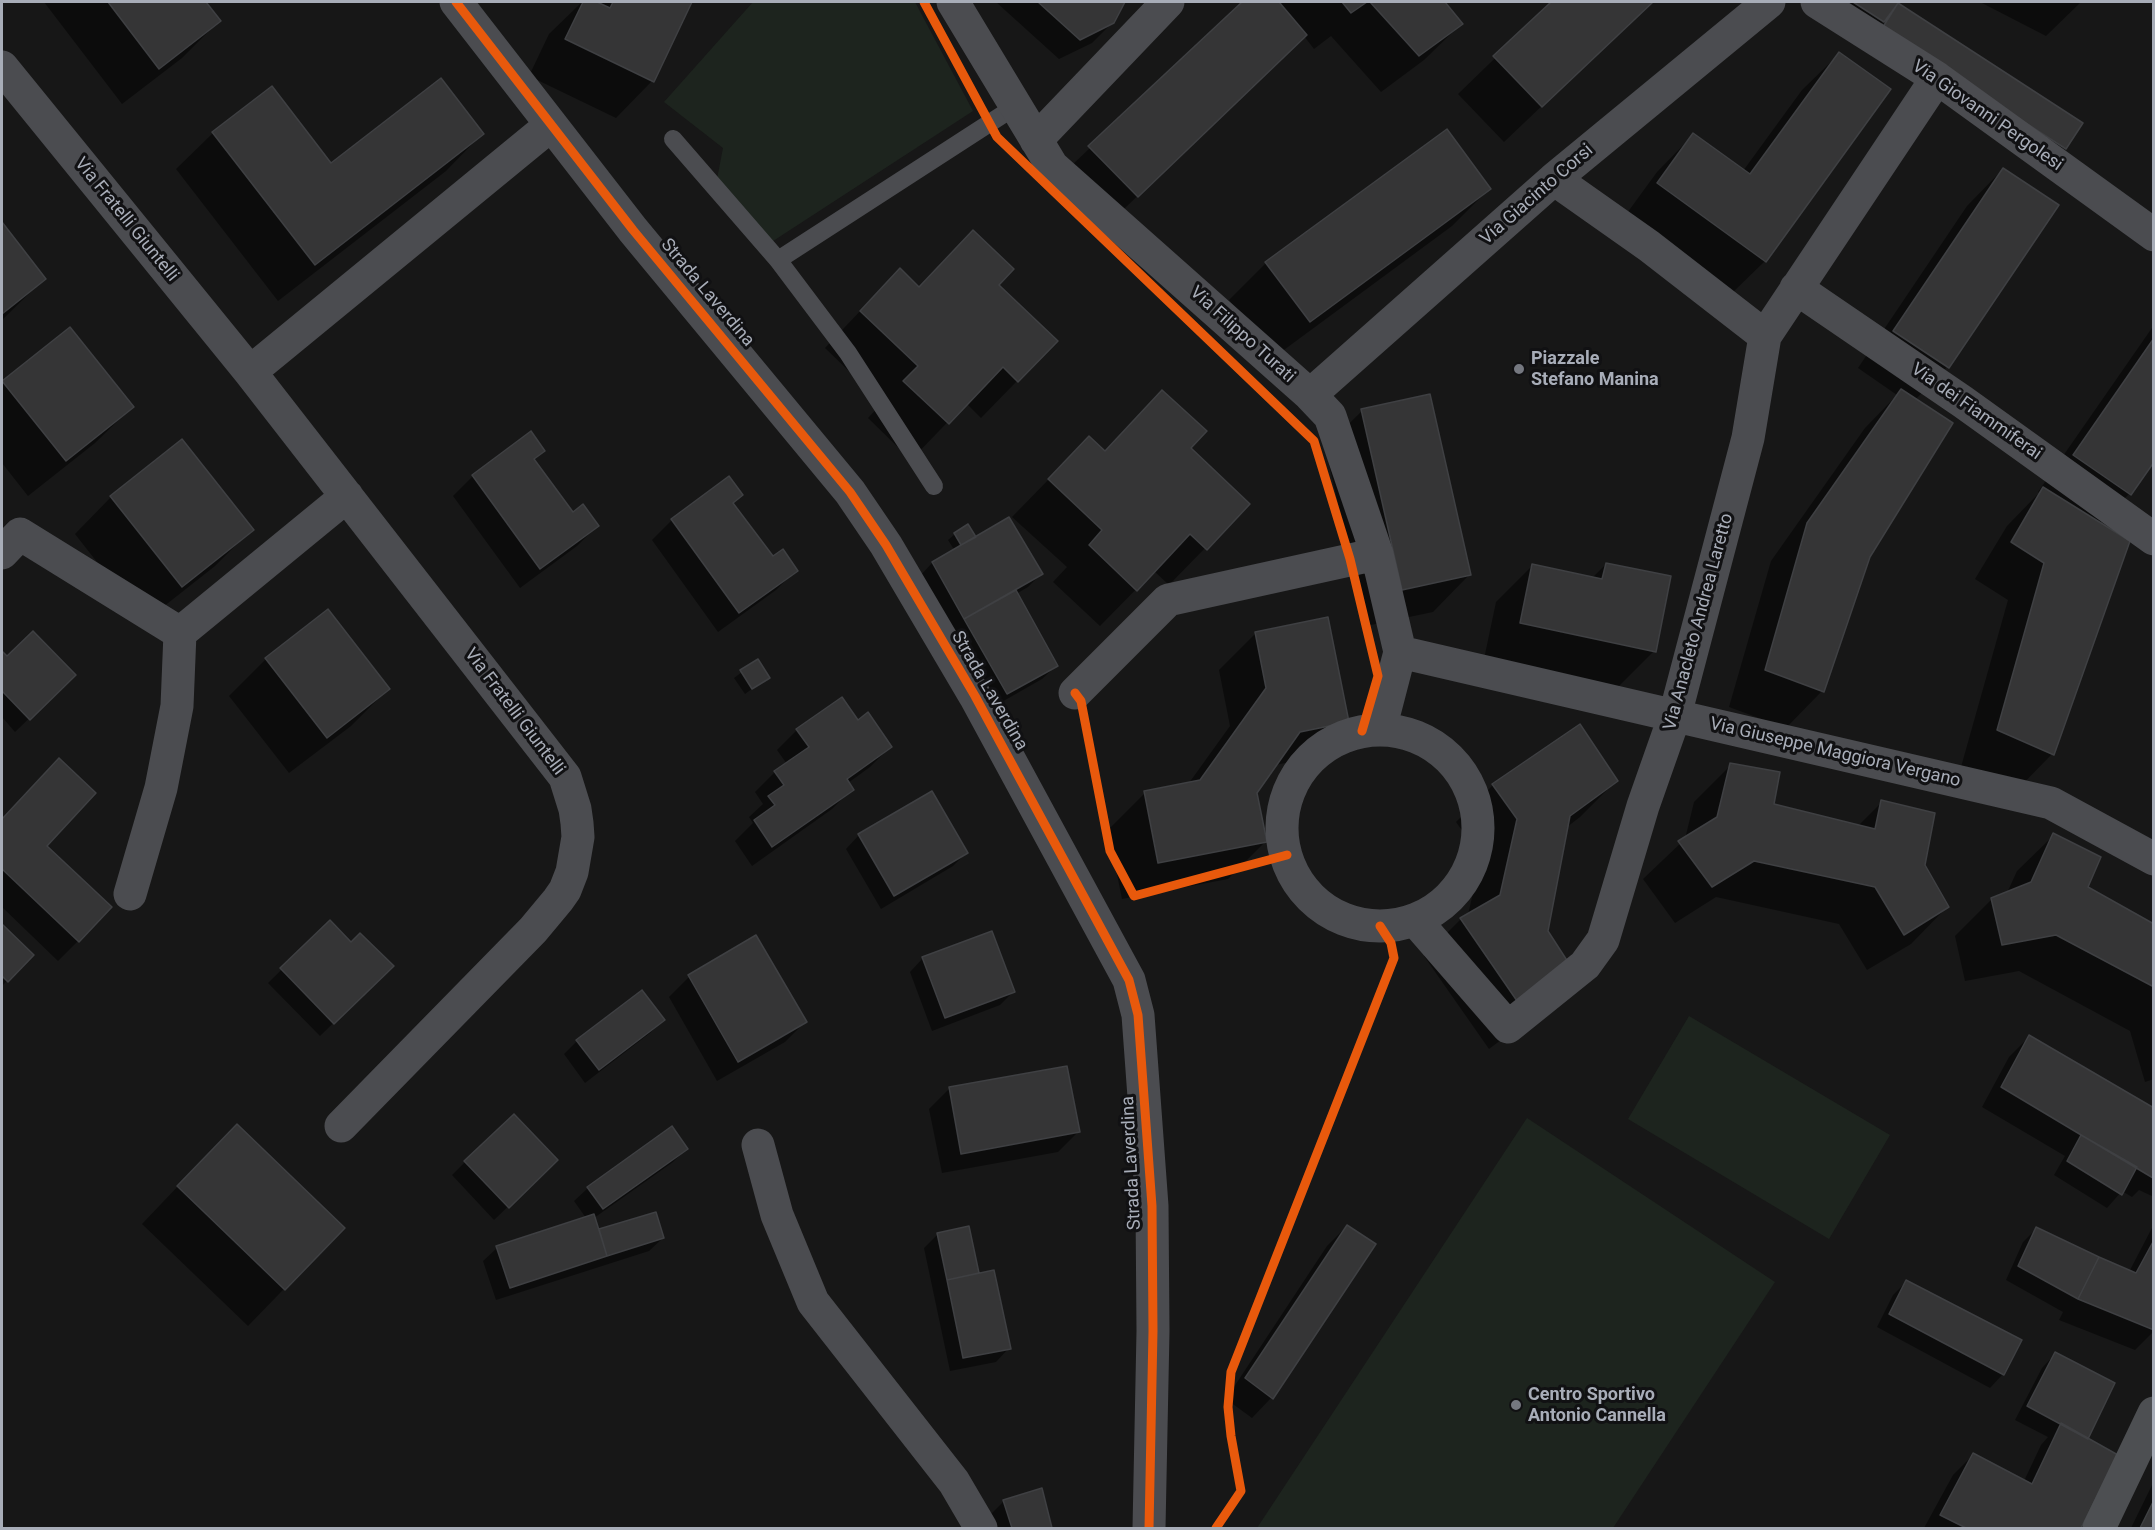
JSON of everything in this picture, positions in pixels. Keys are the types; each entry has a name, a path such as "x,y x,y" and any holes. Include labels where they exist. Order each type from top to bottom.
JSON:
{"main road":[{"path":"2099,1528 2154,1413"}],"street":[{"name":"Strada Laverdina","path":"456,2 633,230 850,492 886,544 980,706 1129,980 1138,1015 1152,1206 1153,1331 1149,1528"},
{"name":"Via Filippo Turati","path":"953,2 1052,166 1310,395 1330,416 1377,554 1400,652 1380,729"},
{"path":"1036,140 1168,2"},
{"name":"Via Giacinto Corsi","path":"1310,395 1554,179 1769,2"},
{"name":"Via Giovanni Pergolesi","path":"1817,2 1937,78 2154,235"},
{"name":"Via Fratelli Giuntelli","path":"2,68 250,372 565,777 575,809 578,837 572,872 565,890 533,930 341,1126"},
{"name":"Via Anacleto Andrea Laretto","path":"1415,920 1508,1027 1585,965 1603,940 1643,806 1675,715 1748,438 1765,336 1937,78"},
{"path":"250,372 551,125"},
{"path":"1554,179 1649,246 1765,336"},
{"name":"Via dei Fiammiferai","path":"1796,288 1963,402 2154,539"},
{"path":"130,894 161,788 177,706 180,633 347,496"},
{"path":"2,553 20,534 180,633"},
{"path":"1075,693 1168,600 1377,554"},
{"name":"Via Giuseppe Maggiora Vergano","path":"1400,652 2051,803 2154,859"},
{"path":"1380,729 1409,734 1436,747 1458,768 1472,795 1478,825 1475,855 1462,882 1442,904 1415,920 1380,926 1351,921 1325,909 1304,889 1289,864 1282,836 1284,807 1287,798 1294,780 1311,757 1335,740 1362,731 1380,729"},
{"path":"758,1145 777,1215 813,1302 954,1482 981,1528"}],"lane":[{"path":"778,260 1016,106"},
{"path":"673,139 778,260 848,353 934,486"}],"shaded area":[{"path":"753,2 915,2 973,111 770,243 717,179 723,148 664,102"},
{"path":"1689,1016 1890,1135 1829,1239 1628,1119"},
{"name":"Centro Sportivo Antonio Cannella","path":"1527,1118 1775,1282 1613,1528 1257,1528"}],"building":[{"path":"108,2 206,2 221,21 159,69"},
{"path":"583,2 597,2 610,8 613,2 692,2 654,82 565,39"},
{"path":"1038,2 1125,2 1114,23 1080,40"},
{"path":"1242,2 1279,2 1307,35 1138,197 1088,146"},
{"path":"1342,2 1367,2 1351,13"},
{"path":"1370,2 1445,2 1463,24 1419,56"},
{"path":"1551,2 1653,2 1542,107 1493,56"},
{"path":"1853,2 1899,2 1884,22"},
{"path":"1898,3 2083,123 2066,149 1881,30"},
{"path":"1839,52 1891,89 1766,262 1657,183 1693,133 1750,174"},
{"path":"441,78 484,134 315,265 212,132 272,86 331,163"},
{"path":"1447,129 1491,189 1310,322 1265,262"},
{"path":"2003,168 2059,205 1949,368 1893,331"},
{"path":"2,222 46,279 2,314"},
{"path":"973,230 1014,269 999,285 1058,341 1018,382 1003,367 949,424 903,381 918,366 860,311 900,268 919,287"},
{"path":"70,327 134,407 66,461 2,381"},
{"path":"2154,338 2154,462 2131,495 2073,455"},
{"path":"1901,389 1953,423 1870,557 1824,692 1765,670 1807,523"},
{"path":"1162,390 1207,431 1191,448 1250,504 1207,550 1190,534 1137,591 1089,545 1102,530 1048,479 1089,436 1105,451"},
{"path":"1430,394 1471,575 1402,590 1361,409"},
{"path":"531,431 545,451 534,459 573,512 583,504 599,526 540,569 472,475"},
{"path":"182,439 254,530 182,587 110,496"},
{"path":"729,476 743,495 733,503 773,556 783,549 798,571 739,613 671,519"},
{"path":"2043,487 2130,541 2054,755 1997,730 2044,563 2011,542"},
{"path":"1009,517 1043,574 964,619 932,562"},
{"path":"968,524 976,537 961,545 954,533"},
{"path":"1606,563 1671,576 1656,652 1520,623 1532,564 1602,579"},
{"path":"1016,590 1058,666 1007,694 964,619"},
{"path":"328,609 390,689 327,738 265,658"},
{"path":"1328,617 1349,722 1300,732 1257,793 1267,842 1158,863 1144,791 1200,780 1266,688 1255,632"},
{"path":"33,631 76,675 30,720 2,691 2,651 7,656"},
{"path":"758,659 770,678 752,689 740,670"},
{"path":"842,697 858,720 868,712 892,747 847,779 854,790 772,847 754,820 775,805 768,796 784,785 774,771 809,747 796,729"},
{"path":"1580,724 1618,781 1570,816 1548,931 1577,976 1526,1014 1460,918 1500,895 1517,819 1492,784"},
{"path":"59,758 96,793 47,846 112,907 79,942 2,869 2,819"},
{"path":"1730,763 1780,772 1774,804 1875,829 1881,800 1935,813 1925,865 1949,907 1904,935 1875,887 1754,861 1712,887 1678,841 1717,817"},
{"path":"932,791 968,853 894,896 858,834"},
{"path":"2053,833 2101,857 2088,887 2154,924 2154,987 2056,935 2002,945 1991,898 2031,882"},
{"path":"330,920 351,942 360,933 394,966 334,1024 280,968"},
{"path":"2,924 34,955 8,982 2,976"},
{"path":"992,931 1015,992 945,1018 922,957"},
{"path":"756,935 807,1022 738,1062 688,975"},
{"path":"642,990 665,1020 599,1070 576,1040"},
{"path":"2029,1035 2154,1108 2153,1178 2001,1087"},
{"path":"1067,1066 1080,1132 961,1154 949,1087"},
{"path":"514,1114 558,1160 509,1208 464,1161"},
{"path":"237,1124 345,1228 285,1290 177,1186"},
{"path":"672,1126 688,1149 603,1209 587,1187"},
{"path":"2081,1135 2137,1167 2122,1195 2067,1161"},
{"path":"656,1212 664,1238 607,1256 599,1229"},
{"path":"594,1214 607,1256 510,1288 496,1246"},
{"path":"1347,1225 1376,1244 1273,1399 1245,1378"},
{"path":"969,1226 979,1273 947,1280 937,1233"},
{"path":"2036,1227 2099,1257 2078,1299 2018,1266"},
{"path":"2154,1240 2154,1330 2078,1299 2099,1257 2136,1273"},
{"path":"994,1270 1011,1349 963,1358 947,1280"},
{"path":"1906,1280 2022,1340 2004,1375 1889,1314"},
{"path":"2055,1352 2115,1383 2088,1439 2027,1406"},
{"path":"2061,1423 2118,1455 2081,1528 1966,1528 1940,1515 1973,1453 2032,1484"},
{"path":"1042,1488 1052,1528 1012,1528 1003,1500"},
{"path":"2154,1500 2154,1528 2140,1528"}],"cycle path":[{"path":"456,2 633,230 850,492 886,545 975,696 1129,980 1138,1015 1152,1206 1153,1331 1149,1528"},
{"path":"924,2 997,137 1314,441 1350,559 1378,676 1362,731"},
{"path":"1075,693 1081,701 1110,851 1134,896 1287,855"},
{"path":"1216,1528 1241,1491 1228,1407 1231,1372 1394,958 1391,943 1380,926"}],"place":[{"name":"Piazzale Stefano Manina","path":"1519,369"},
{"name":"Centro Sportivo Antonio Cannella","path":"1516,1405"}]}
